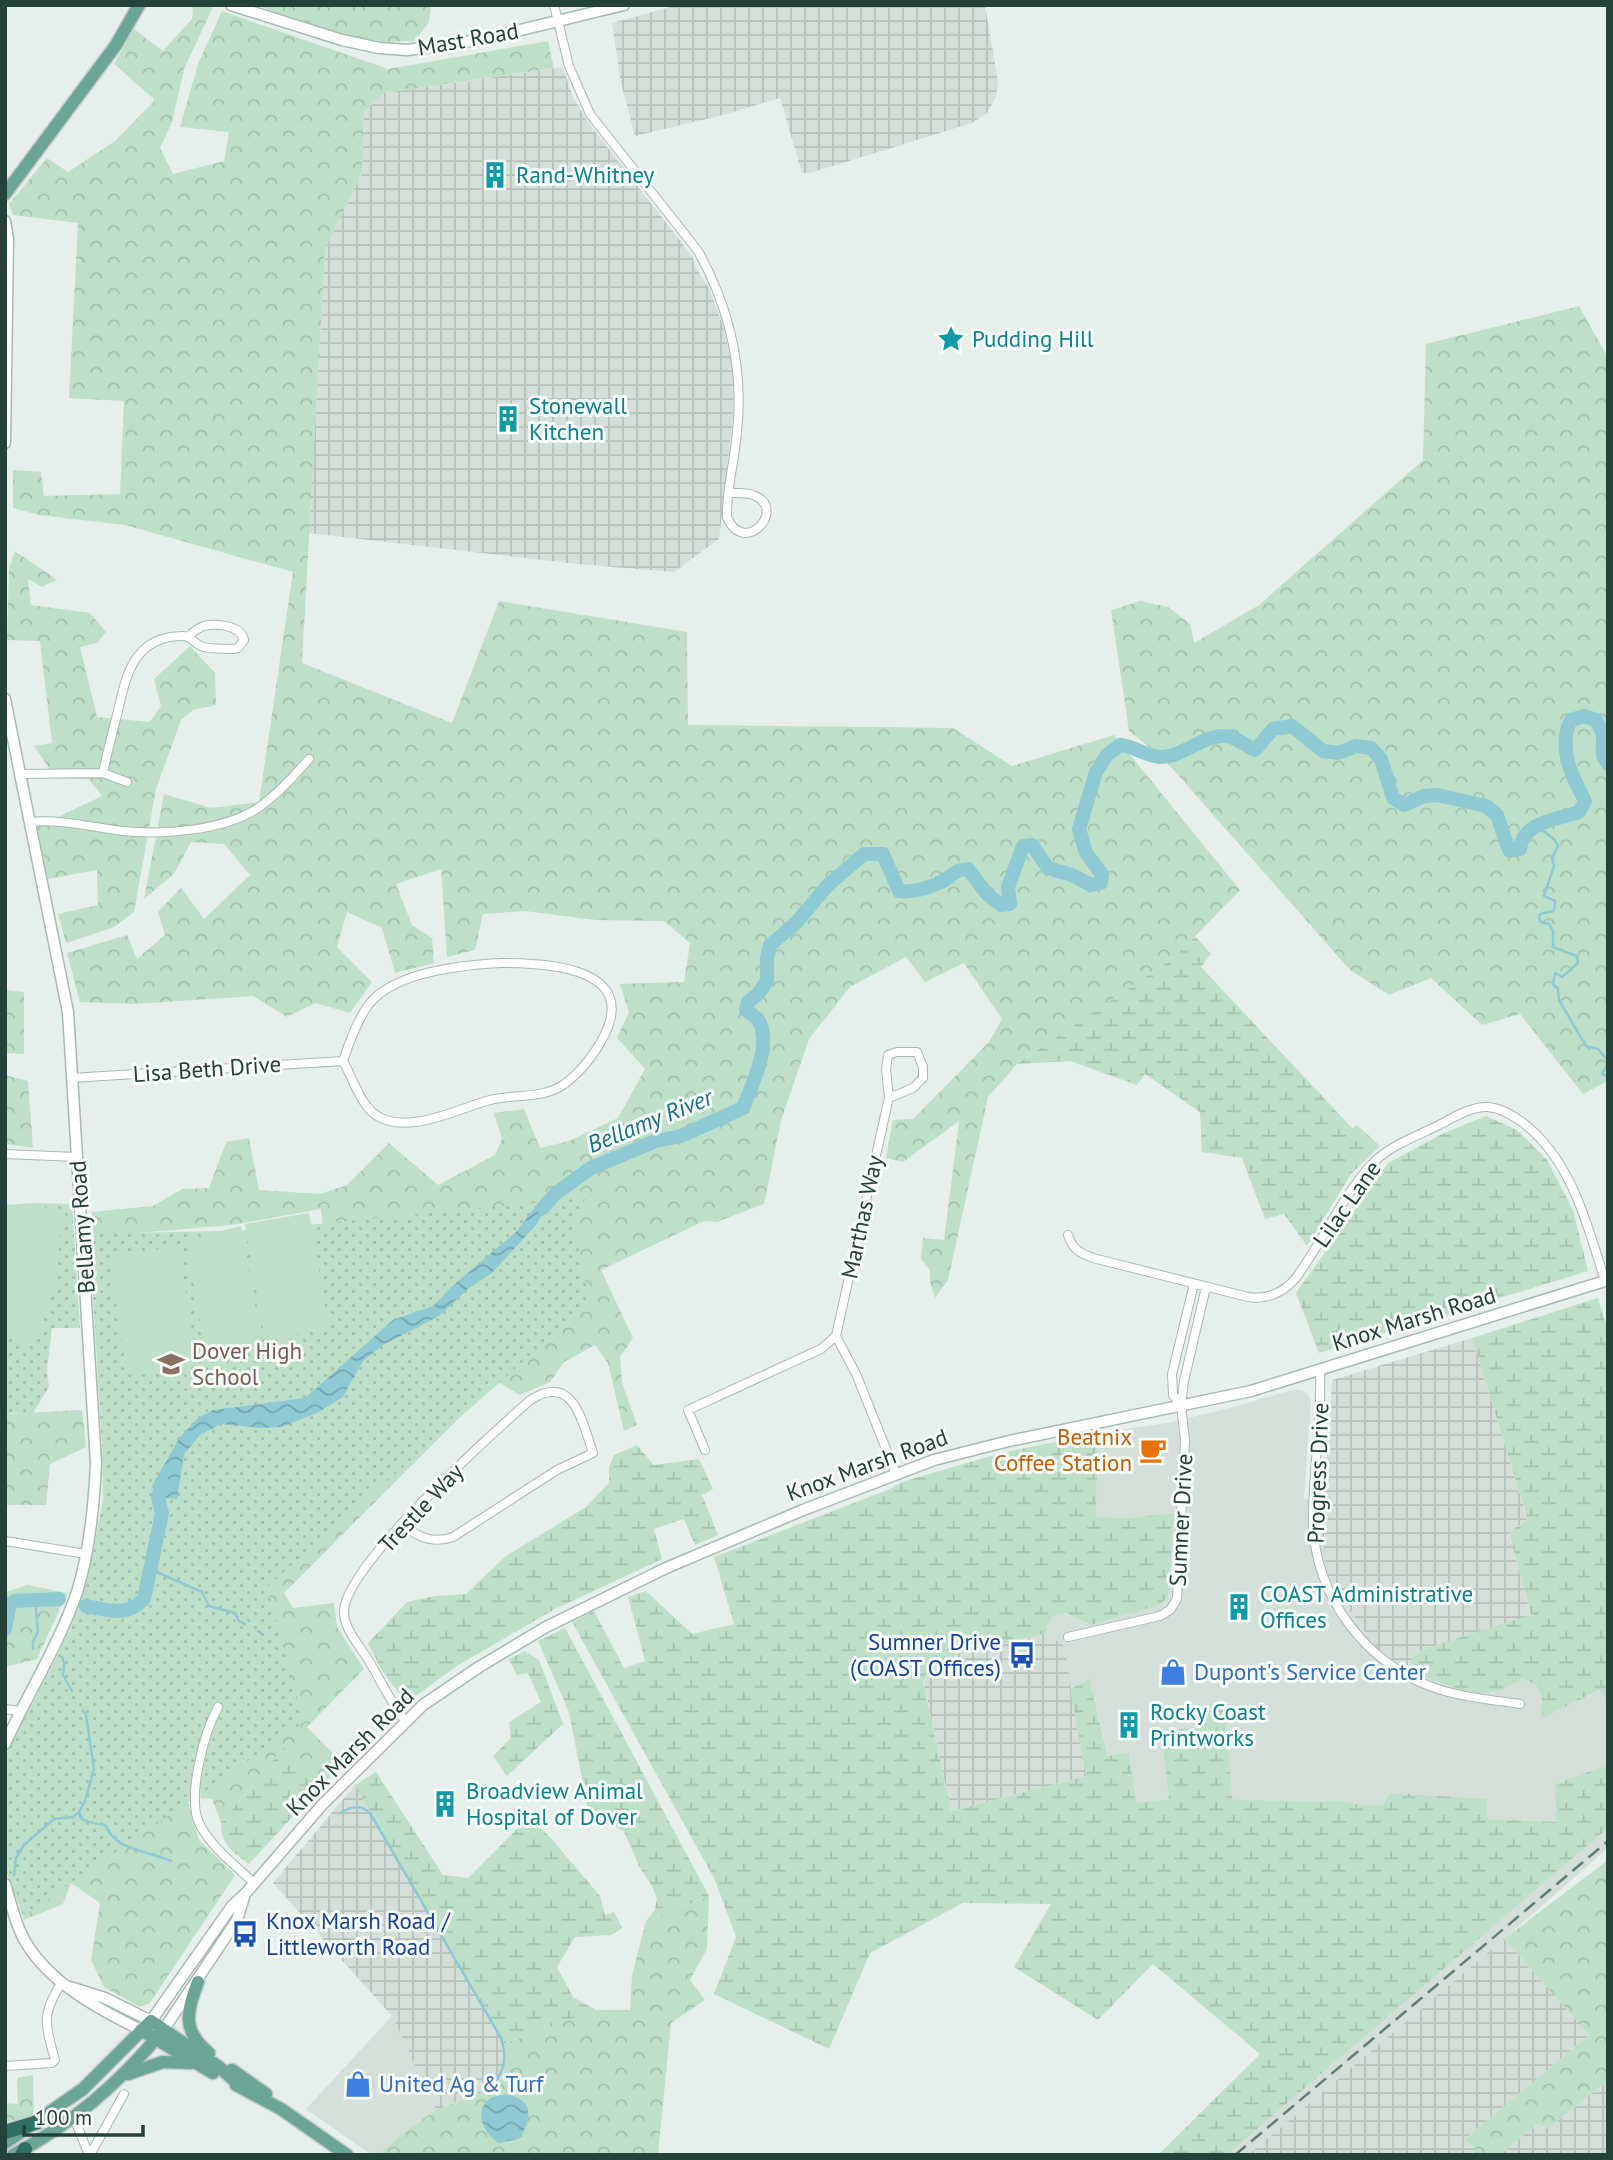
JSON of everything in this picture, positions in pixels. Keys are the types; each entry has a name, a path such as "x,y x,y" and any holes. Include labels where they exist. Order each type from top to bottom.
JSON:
{"highway":[{"path":"5,2132 38,2122"}],"main road":[{"path":"5,194 110,54 139,5"},
{"path":"198,1982 188,2018 195,2040 217,2059 256,2085 281,2109"},
{"path":"151,2021 160,2034 199,2065 281,2109 347,2155"},
{"name":"Knox Marsh Road","path":"5,2143 38,2122 103,2071 151,2021"},
{"path":"141,2031 160,2034 219,2067 243,2088"},
{"name":"Knox Marsh Road","path":"20,2153 93,2103 124,2076 160,2034"},
{"path":"124,2076 163,2062 199,2065"}],"street":[{"name":"Mast Road","path":"231,5 342,40 379,48 407,50 461,44 624,5"},
{"path":"554,5 574,81 590,114 692,242 710,272 727,314 740,399 727,510 734,528 746,532 758,529 766,518 761,500 750,494 730,493"},
{"path":"5,221 8,238 5,443"},
{"path":"103,773 130,666 146,646 159,640 189,636 201,627 216,626 240,630 244,634 244,640 238,648 233,649 203,647 189,636"},
{"name":"Bellamy Road","path":"5,699 66,993 96,1463 92,1517 77,1592 62,1630 5,1744"},
{"path":"30,822 55,821 124,831 201,829 256,809 287,785 309,759"},
{"path":"20,774 103,773 127,782"},
{"path":"501,963 557,966 584,974 601,983 611,998 612,1017 609,1026 589,1059 577,1074 560,1087 542,1093 489,1100 445,1115 399,1121 381,1118 368,1106 343,1061 359,1020 368,1005 380,993 410,979 455,967 501,963"},
{"name":"Marthas Way","path":"836,1336 890,1098 886,1069 888,1055 917,1052 923,1067 923,1078 913,1088 890,1098"},
{"name":"Lisa Beth Drive","path":"71,1078 343,1061"},
{"name":"Lilac Lane","path":"1068,1235 1073,1247 1084,1255 1194,1284 1258,1298 1282,1291 1296,1278 1362,1177 1376,1161 1392,1148 1410,1139 1472,1110 1486,1107 1496,1108 1514,1117 1546,1145 1575,1192 1606,1280"},
{"path":"5,1154 77,1157"},
{"name":"Knox Marsh Road","path":"151,2021 232,1906 322,1805 405,1721 423,1705 478,1667 585,1606 743,1534 896,1474 969,1450 1251,1391 1606,1280"},
{"path":"1181,1405 1173,1395 1172,1374 1194,1284"},
{"path":"1181,1405 1206,1287"},
{"path":"705,1450 688,1410 821,1349 836,1336 857,1376 896,1474"},
{"name":"Progress Drive","path":"1320,1371 1314,1539 1322,1576 1339,1609 1374,1653 1405,1675 1457,1695 1520,1704"},
{"name":"Trestle Way","path":"401,1524 427,1539 443,1540 453,1537 549,1475 593,1453 575,1405 561,1393 546,1392 522,1407 401,1524 351,1589 344,1605 350,1633 371,1664 383,1690 405,1721"},
{"name":"Sumner Drive","path":"1068,1637 1160,1616 1175,1603 1178,1595 1185,1440 1181,1405"},
{"path":"5,1541 86,1554"},
{"path":"218,1707 201,1760 194,1803 200,1824 254,1884"},
{"path":"5,1709 20,1711"},
{"path":"5,1884 25,1942 41,1963 83,2000 141,2031"},
{"name":"Knox Marsh Road","path":"160,2034 198,1982 237,1920 245,1894"},
{"path":"66,1984 105,1998 151,2021"},
{"path":"5,2066 44,2064 55,2060 46,2018 50,2000 66,1984"},
{"path":"90,2155 124,2094"},
{"path":"74,2118 90,2155"}],"shaded area":[{"path":"678,5 985,5 998,81 996,97 987,113 972,123 810,173 802,173 780,98 635,136 621,83 612,23"},
{"path":"563,67 572,95 587,121 692,256 710,290 724,329 734,375 733,416 719,539 674,572 577,564 309,533 325,249 362,173 364,112 384,93"},
{"path":"1472,1338 1528,1521 1509,1533 1531,1616 1424,1649 1412,1656 1409,1670 1382,1654 1328,1580 1322,1530 1332,1380"},
{"path":"1296,1389 1307,1393 1311,1402 1304,1499 1322,1501 1322,1530 1382,1654 1437,1682 1492,1693 1523,1679 1537,1685 1542,1699 1540,1718 1601,1690 1608,1703 1608,1765 1555,1784 1556,1822 1488,1819 1487,1799 1390,1793 1383,1804 1367,1806 1337,1800 1315,1802 1231,1799 1226,1702 1201,1727 1169,1799 1135,1803 1129,1754 1109,1757 1089,1680 1070,1689 1064,1646 1047,1633 1052,1617 1064,1613 1091,1625 1174,1513 1128,1518 1096,1517 1098,1433 1167,1423"},
{"path":"1047,1633 1064,1646 1086,1776 951,1811 923,1680 931,1661"},
{"path":"355,1785 503,2044 504,2076 481,2093 436,2110 392,2016 273,1883"},
{"path":"1608,1828 1608,1848 1504,1939 1248,2155 1227,2155"},
{"path":"1504,1939 1589,2035 1465,2139 1480,2154 1490,2155 1248,2155"},
{"path":"392,2016 436,2110 401,2134 379,2155 372,2155 306,2109"},
{"path":"1608,2080 1608,2155 1500,2155 1537,2124 1549,2128"}],"green space":[{"path":"193,5 213,7 184,69 172,122 160,148 173,174 224,161 229,132 180,127 198,64 222,11 388,69 548,41 554,68 384,93 364,112 362,173 325,249 302,663 452,723 499,601 687,632 688,725 953,728 1012,766 1114,735 1240,890 1175,957 1017,1064 988,1097 948,1280 935,1298 930,1282 930,1270 921,1259 923,1238 944,1240 959,1121 903,1162 886,1158 893,1120 913,1119 989,1042 1002,1019 964,963 925,982 906,957 850,987 809,1039 781,1121 764,1204 717,1222 704,1221 601,1270 633,1338 620,1357 622,1383 637,1425 624,1431 608,1363 595,1345 564,1362 550,1382 520,1395 496,1381 284,1593 293,1608 334,1603 337,1627 364,1669 307,1727 343,1764 319,1788 284,1747 221,1823 212,1799 200,1798 220,1712 45,1685 68,1632 127,1640 78,1614 91,1568 335,1329 321,1209 232,1225 90,1237 92,1212 153,1206 182,1189 209,1188 226,1142 249,1138 259,1190 320,1194 347,1185 389,1143 438,1185 495,1155 502,1139 494,1113 524,1109 540,1148 569,1141 618,1118 645,1069 617,1038 629,1012 620,984 684,982 690,943 664,921 595,920 525,911 483,914 475,950 447,957 441,869 396,884 412,925 432,938 434,963 395,973 382,928 347,912 337,947 372,982 350,1013 315,1003 287,1017 253,996 133,1004 80,1002 67,953 127,935 137,959 165,935 158,912 181,888 204,919 250,875 224,844 191,842 174,874 144,899 164,794 211,808 259,802 293,572 125,525 39,515 13,508 13,470 41,472 44,496 120,494 124,401 69,398 78,223 13,215 9,204 47,158 68,172 115,141 155,100 114,64 134,29 163,51 192,19"},
{"path":"256,5 431,5 429,22 415,41 380,42 335,34"},
{"path":"1579,306 1608,358 1608,1081 1583,1094 1520,1014 1482,1025 1431,978 1389,995 1350,970 1163,758 1129,731 1111,610 1141,601 1168,607 1190,624 1194,643 1259,605 1423,460 1426,344"},
{"path":"15,551 57,580 42,587 28,579 31,605 90,613 106,632 97,643 80,647 97,717 150,722 161,706 154,679 190,646 215,673 216,705 193,710 181,720 156,789 134,912 114,927 66,943 58,914 98,905 97,870 48,879 37,827 102,796 89,779 56,778 34,746 52,743 40,641 7,640 9,568"},
{"path":"1195,936 1211,954 1201,967 1352,1128 1357,1125 1380,1146 1351,1174 1307,1246 1284,1214 1265,1219 1242,1158 1202,1152 1200,1112 1145,1074 1137,1085 1070,1061 1017,1064 1175,957"},
{"path":"5,990 24,992 24,1054 5,1053"},
{"path":"5,1075 28,1081 33,1148 5,1144"},
{"path":"1486,1116 1517,1130 1547,1160 1573,1210 1588,1271 1319,1353 1296,1293 1388,1163 1442,1134"},
{"path":"586,1198 573,1221 590,1303 267,1587 304,1722 25,1915 5,1862 5,1756 68,1636 88,1578 103,1500 89,1234 255,1230"},
{"path":"72,1204 80,1328 52,1328 47,1371 49,1387 33,1413 5,1413 5,1205"},
{"path":"5,1207 63,1209 55,1284 36,1342 30,1345 5,1336"},
{"path":"309,1213 329,1327 265,1342 245,1224"},
{"path":"241,1226 262,1343 206,1358 186,1240"},
{"path":"179,1246 197,1364 127,1375 109,1257"},
{"path":"1598,1298 1608,1331 1608,1703 1600,1690 1540,1719 1542,1699 1537,1685 1523,1679 1501,1690 1484,1693 1450,1686 1409,1670 1412,1656 1424,1649 1531,1615 1509,1532 1528,1520 1472,1338"},
{"path":"82,1410 86,1447 50,1464 46,1505 5,1505 5,1414"},
{"path":"1098,1433 1096,1517 1128,1518 1174,1513 1168,1597 1159,1605 1091,1625 1065,1613 1052,1617 1047,1633 931,1661 923,1681 951,1811 1086,1776 1070,1689 1089,1679 1108,1756 1129,1753 1136,1803 1169,1799 1161,1731 1201,1727 1201,1706 1225,1702 1232,1799 1315,1802 1337,1800 1367,1806 1383,1804 1390,1793 1487,1799 1488,1819 1556,1822 1555,1784 1608,1765 1608,1828 1227,2155 1158,2155 1260,2054 1153,1964 1098,2020 1014,1967 1051,1904 963,1903 870,1953 829,2049 714,1994 736,1937 715,1880 572,1622 594,1611 624,1668 645,1661 628,1597 646,1591 692,1634 734,1624 714,1557 905,1481 1001,1453"},
{"path":"637,1445 654,1465 699,1459 713,1489 702,1495 718,1535 695,1545 684,1519 654,1529 662,1559 555,1609 457,1666 406,1703 381,1669 368,1643 407,1602 435,1596 466,1594 506,1556 586,1507 609,1483 609,1467 614,1455"},
{"path":"28,1585 67,1593 37,1659 5,1667 5,1592"},
{"path":"565,1628 709,1896 646,1921 655,1910 657,1899 623,1830 589,1815 569,1712 538,1641"},
{"path":"525,1651 539,1660 563,1724 507,1776 493,1756 511,1738 509,1722 541,1702 528,1673 517,1675 509,1659"},
{"path":"284,1747 319,1788 249,1864 225,1842 221,1823"},
{"path":"5,1757 187,1799 199,1840 235,1875 150,2003 140,2007 104,1987 91,1960 100,1903 71,1883 63,1904 24,1920 5,1868"},
{"path":"376,1772 443,1875 468,1878 529,1817 549,1836 600,1896 605,1915 614,1912 622,1928 611,1935 575,1937 557,1967 573,1997 596,2010 503,2044 355,1785"},
{"path":"1608,1860 1608,2080 1549,2128 1537,2124 1500,2155 1480,2154 1465,2139 1589,2035 1504,1939"},
{"path":"709,1896 707,1949 690,1980 705,2000 671,2023 658,2155 379,2155 401,2134 436,2110 481,2093 504,2077 503,2044 596,2010 630,2010 632,1976 646,1921"},
{"path":"33,2075 34,2116 5,2122 5,2103 18,2104 17,2078"}],"water":[{"path":"555,1194 536,1225 492,1273 469,1288 439,1316 383,1345 363,1361 343,1397 319,1412 282,1427 221,1424 200,1435 184,1454 177,1499 158,1497 152,1486 180,1437 198,1418 213,1410 305,1398 393,1320 433,1306 450,1288 516,1232 535,1207"},
{"path":"506,2094 522,2100 526,2105 527,2124 519,2139 498,2143 485,2129 481,2117 484,2105 489,2099"}],"waterway":[{"name":"Bellamy River","path":"543,1208 555,1194 591,1168 656,1141 681,1136 743,1108 759,1065 763,1041 759,1021 746,1010 748,1002 759,993 767,981 770,945 796,923 828,885 864,854 883,854 899,891 927,888 957,871 968,869 987,894 1001,905 1010,904 1008,887 1023,846 1032,845 1048,868 1072,875 1091,885 1101,883 1102,874 1086,853 1079,829 1096,772 1107,755 1120,745 1162,757 1209,739 1229,736 1255,750 1273,729 1292,726 1323,751 1338,753 1356,746 1371,748 1381,759 1393,798 1404,805 1424,796 1437,795 1486,806 1497,815 1509,850 1520,849 1522,840 1534,827 1579,812 1585,801 1571,772 1566,751 1565,740 1571,720 1584,716 1596,720 1603,734 1603,756 1608,764"},
{"path":"1535,825 1554,839 1558,846 1552,858 1554,866 1544,896 1555,901 1554,911 1540,914 1539,918 1541,922 1549,924 1553,931 1553,947 1577,956 1578,963 1562,977 1555,973 1553,984 1558,989 1559,1000 1586,1046 1598,1049 1608,1061"},
{"path":"1608,1063 1602,1074 1608,1076"},
{"name":"Bellamy River","path":"86,1606 123,1611 144,1599 162,1513 158,1497 162,1482"},
{"path":"152,1570 202,1592 209,1606 235,1613 239,1621 245,1624"},
{"name":"Bellamy River","path":"5,1629 10,1604 15,1601 59,1599"},
{"path":"33,1649 38,1631 35,1600"},
{"path":"62,1657 63,1675 72,1691"},
{"path":"14,1875 16,1858 24,1845 54,1819 73,1817 85,1801 94,1769 86,1715 83,1711"},
{"path":"341,1813 356,1807 370,1813 501,2038 503,2066 498,2078 488,2090"},
{"path":"79,1812 82,1819 106,1826 117,1841 171,1861"}],"railway":[{"path":"1235,2155 1608,1841"}],"place":[{"name":"Rand-Whitney","path":"495,175"},
{"name":"Pudding Hill","path":"951,339"},
{"name":"Stonewall Kitchen","path":"508,419"},
{"name":"Dover High School","path":"171,1364"},
{"name":"Beatnix Coffee Station","path":"1153,1450"},
{"name":"COAST Administrative Offices","path":"1239,1607"},
{"name":"Sumner Drive (COAST Offices)","path":"1022,1655"},
{"name":"Dupont's Service Center","path":"1173,1672"},
{"name":"Rocky Coast Printworks","path":"1129,1725"},
{"name":"Broadview Animal Hospital of Dover","path":"445,1804"},
{"name":"Knox Marsh Road / Littleworth Road","path":"245,1934"},
{"name":"United Ag & Turf","path":"358,2084"}]}
